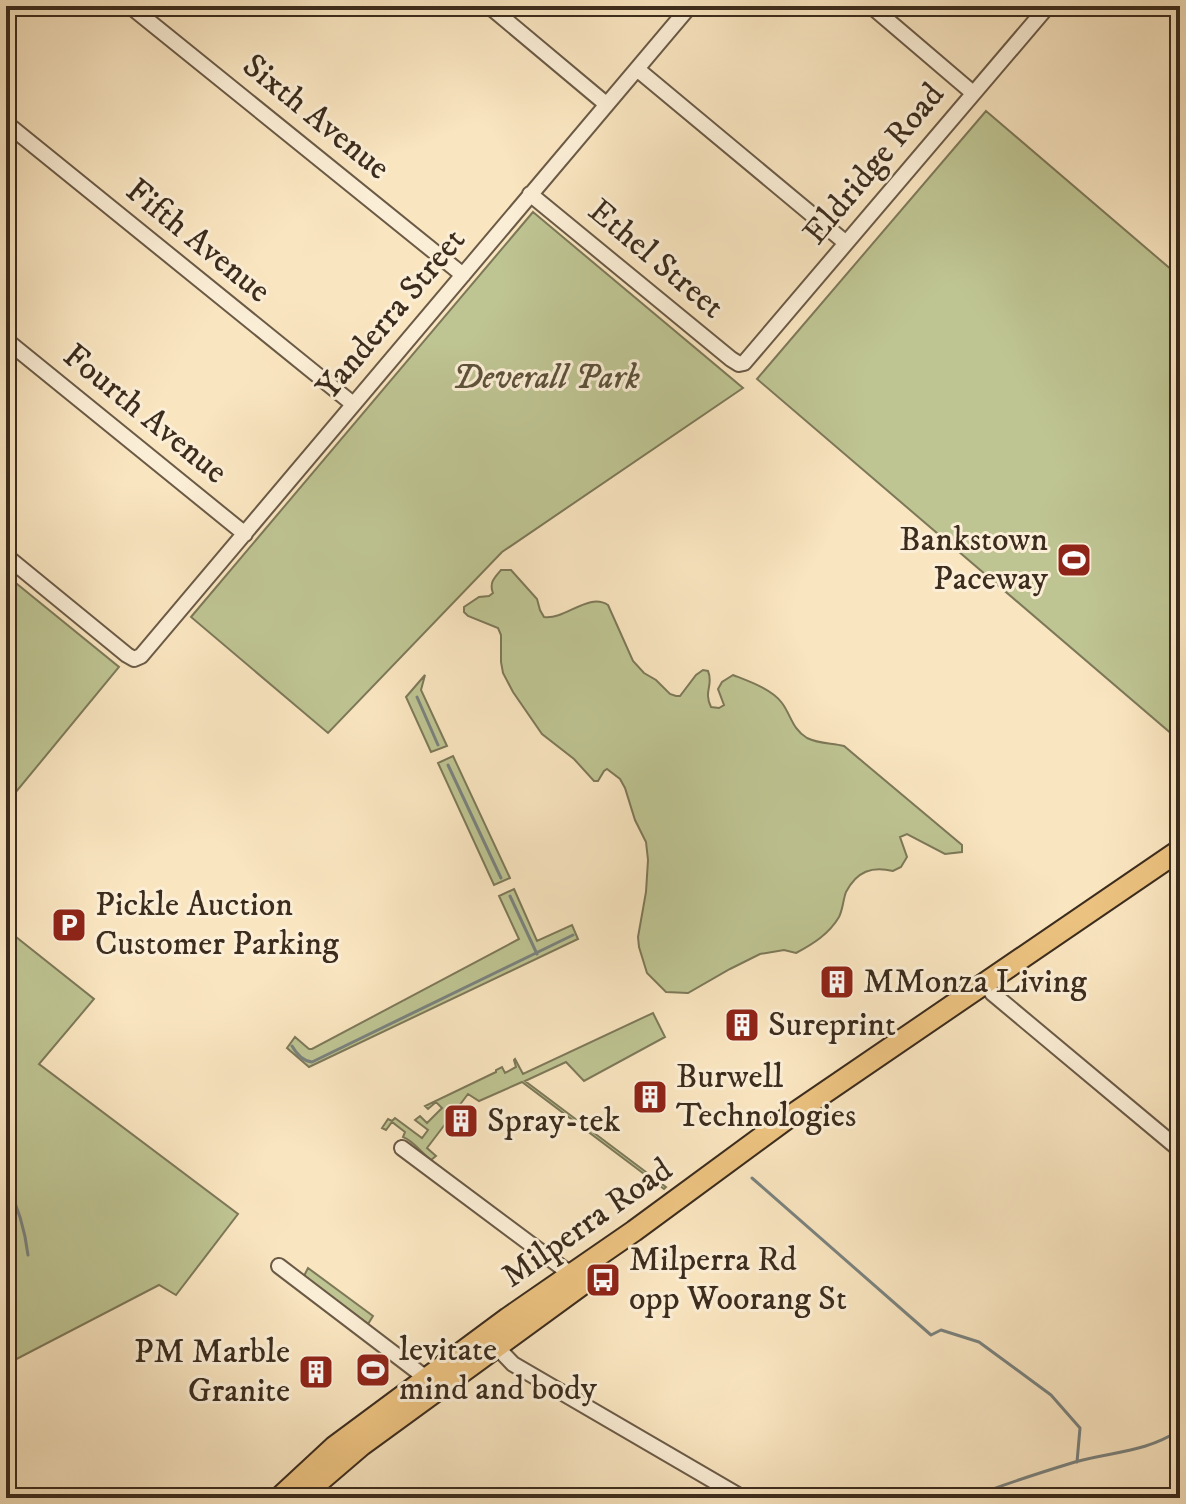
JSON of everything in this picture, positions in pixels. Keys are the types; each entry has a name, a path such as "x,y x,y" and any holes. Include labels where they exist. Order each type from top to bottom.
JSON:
{"highway":[{"name":"Milperra Road","path":"578,1279 785,1119 1180,850"},
{"name":"Milperra Road","path":"300,1498 491,1342 578,1279 1180,866"},
{"name":"Milperra Road","path":"279,1498 334,1447 426,1378 491,1342"}],"street":[{"name":"Sixth Avenue","path":"130,6 463,275"},
{"path":"489,6 606,104"},
{"name":"Yanderra Street","path":"6,556 127,655 136,659 145,652 690,6"},
{"path":"871,6 973,93"},
{"name":"Eldridge Road","path":"747,362 1048,6"},
{"path":"637,69 846,243"},
{"name":"Fifth Avenue","path":"6,123 353,404"},
{"name":"Ethel Street","path":"530,194 731,359 739,364 747,362"},
{"name":"Fourth Avenue","path":"6,340 245,534"},
{"path":"992,993 1180,1150"},
{"path":"402,1148 578,1279"},
{"path":"279,1266 426,1378"},
{"path":"491,1342 513,1364 743,1498"}],"green space":[{"name":"Bankstown Paceway","path":"986,111 1180,277 1180,741 757,379"},
{"name":"Deverall Park","path":"533,212 743,388 502,552 328,733 191,617"},
{"path":"501,570 511,570 537,599 544,617 560,615 593,602 608,605 633,661 670,694 680,696 703,670 708,671 710,676 708,697 711,707 724,705 718,689 733,675 766,690 778,698 802,734 816,741 844,746 962,845 962,852 945,854 907,834 900,837 907,857 901,867 893,871 872,870 855,879 846,892 839,917 814,942 796,953 784,950 760,954 688,993 666,992 647,973 639,947 648,860 646,842 625,788 620,779 607,769 598,781 594,781 574,759 542,734 503,673 498,628 464,612 464,607 479,597 493,593 492,583"},
{"path":"6,575 119,667 6,804"},
{"path":"425,675 421,690 447,746 431,752 406,697"},
{"path":"453,756 510,878 494,885 438,763"},
{"path":"514,889 537,941 572,925 578,939 309,1067 287,1048 295,1037 312,1049 519,939 499,896"},
{"path":"6,929 94,999 39,1064 238,1214 176,1295 159,1285 7,1364 10,1333 6,1290"},
{"path":"653,1013 665,1037 584,1081 566,1062 525,1081 666,1187 664,1189 522,1082 479,1101 468,1094 427,1148 436,1156 431,1160 403,1137 405,1132 392,1122 386,1130 382,1128 388,1119 392,1121 395,1118 422,1138 428,1130 415,1120 420,1116 427,1123 442,1108 436,1102 428,1109 425,1106 502,1067 505,1073 516,1067 515,1059 523,1074"},
{"path":"308,1268 373,1316 368,1324 304,1276"}],"waterway":[{"path":"417,697 438,745"},
{"path":"448,765 501,878"},
{"path":"510,896 537,954"},
{"path":"292,1046 300,1056 312,1062 573,935"},
{"path":"752,1178 931,1335 941,1330 979,1342 1051,1395 1080,1428 1077,1462"},
{"path":"6,1183 20,1218 28,1255"},
{"path":"969,1498 1075,1462 1154,1443 1180,1430"}],"place":[{"name":"Bankstown Paceway","path":"1074,560"},
{"name":"Pickle Auction Customer Parking","path":"69,925"},
{"name":"MMonza Living","path":"837,982"},
{"name":"Sureprint","path":"742,1025"},
{"name":"Burwell Technologies","path":"650,1097"},
{"name":"Spray-tek","path":"461,1121"},
{"name":"Milperra Rd opp Woorang St","path":"603,1280"},
{"name":"levitate mind and body","path":"373,1370"},
{"name":"PM Marble Granite","path":"316,1372"}]}
